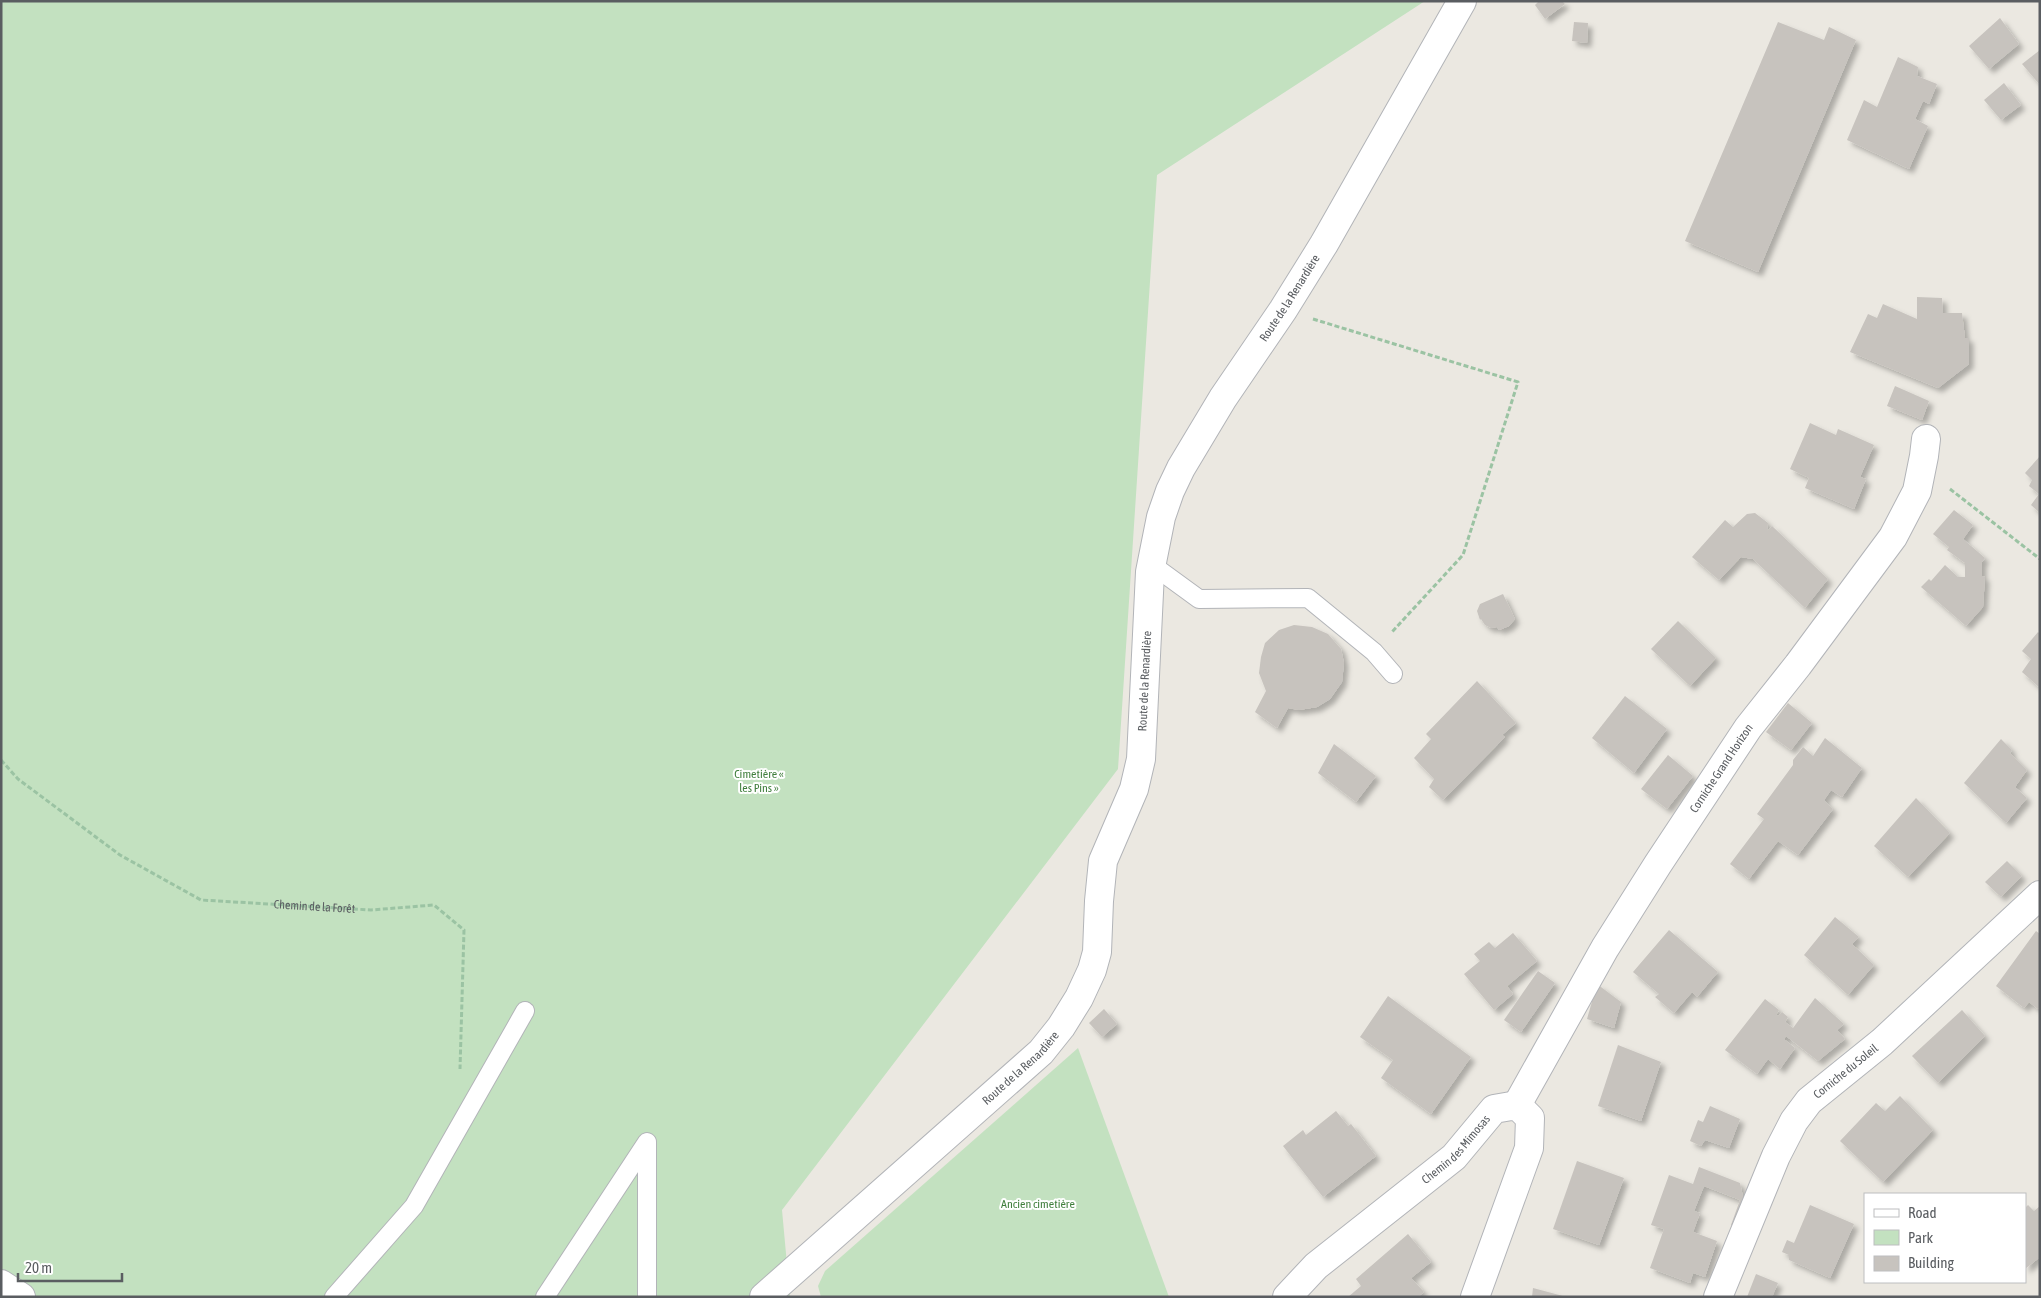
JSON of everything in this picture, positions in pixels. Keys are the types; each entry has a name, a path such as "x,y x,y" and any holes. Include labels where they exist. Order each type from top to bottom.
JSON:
{"street":[{"name":"Route de la Renardière","path":"774,1294 1041,1052 1061,1027 1080,998 1092,970 1097,952 1103,861 1134,789 1141,759 1151,564 1161,516 1181,468 1223,398 1283,310 1324,244 1462,1"},
{"name":"Corniche Grand Horizon","path":"1517,1105 1605,948 1748,728 1798,665 1893,537 1917,491 1926,439"},
{"name":"Corniche du Soleil","path":"1718,1297 1776,1156 1794,1121 1809,1100 1882,1042 2040,895"},
{"name":"Chemin des Mimosas","path":"1287,1297 1316,1266 1454,1157 1494,1108 1517,1105"},
{"path":"1475,1297 1529,1148 1530,1118 1517,1105"},
{"path":"1,1284 21,1297"}],"lane":[{"path":"1151,564 1199,600 1308,598 1374,652 1393,674"},
{"path":"334,1297 414,1206 524,1011"},
{"path":"545,1297 647,1142 646,1297"}],"path":[{"path":"1283,310 1518,382 1463,555 1374,652"},
{"path":"1922,467 2040,559"},
{"name":"Chemin de la Forêt","path":"1,760 18,779 120,856 201,900 371,910 434,905 464,930 460,1070"}],"green space":[{"name":"Cimetière « les Pins »","path":"1,1 1425,1 1157,175 1118,769 782,1210 790,1297 1,1297"},
{"name":"Ancien cimetière","path":"1078,1048 1169,1297 821,1297 818,1286 825,1271"}],"building":[{"path":"1539,1 1562,1 1565,4 1545,19 1535,5"},
{"path":"2000,18 2019,44 1989,69 1969,46"},
{"path":"1574,22 1588,23 1587,43 1572,41"},
{"path":"1778,22 1824,40 1829,27 1856,40 1758,272 1685,241"},
{"path":"2040,50 2040,85 2022,64"},
{"path":"1898,57 1918,67 1917,76 1937,84 1929,104 1923,101 1915,119 1928,126 1909,169 1847,140 1864,100 1877,107"},
{"path":"2004,83 2021,105 2001,120 1984,100"},
{"path":"1917,297 1942,298 1943,313 1962,313 1965,338 1969,338 1969,364 1938,388 1850,352 1868,314 1877,318 1883,304 1917,319"},
{"path":"1895,386 1929,401 1922,420 1887,406"},
{"path":"1810,423 1836,435 1838,429 1874,445 1860,477 1866,479 1854,509 1805,488 1809,478 1790,469"},
{"path":"2040,456 2040,513 2031,505 2039,494 2029,486 2032,480 2025,473"},
{"path":"1954,510 1973,525 1963,539 1985,558 1982,562 1982,576 1985,577 1983,607 1966,626 1921,587 1929,579 1931,581 1945,565 1958,577 1965,577 1965,563 1947,550 1949,547 1933,534"},
{"path":"1755,513 1768,523 1767,531 1772,526 1828,579 1805,608 1753,559 1741,557 1719,580 1692,557 1725,520 1733,527 1747,514"},
{"path":"1503,594 1515,619 1509,626 1499,630 1497,627 1491,628 1485,625 1480,620 1477,611 1480,604"},
{"path":"1678,621 1716,658 1690,686 1651,649"},
{"path":"1294,625 1312,627 1328,634 1341,649 1344,663 1342,682 1330,699 1317,707 1299,710 1288,708 1277,728 1255,712 1266,691 1259,673 1261,657 1265,643 1279,630"},
{"path":"2038,632 2040,634 2040,688 2022,672 2031,659 2022,651"},
{"path":"1477,681 1516,723 1502,735 1505,737 1443,800 1429,787 1434,779 1414,758 1431,739 1426,734"},
{"path":"1625,696 1667,729 1634,773 1592,738"},
{"path":"1788,703 1812,723 1791,750 1766,732"},
{"path":"1825,738 1862,768 1842,797 1831,790 1824,800 1833,809 1798,855 1778,841 1749,879 1730,864 1764,819 1757,814 1793,765 1793,760 1803,747 1813,756"},
{"path":"2001,739 2012,750 2010,753 2027,770 2015,787 2027,798 2006,823 1964,783"},
{"path":"1334,744 1376,776 1356,802 1318,773"},
{"path":"1668,755 1693,776 1667,809 1641,789"},
{"path":"1916,798 1950,833 1908,877 1874,846"},
{"path":"2007,861 2022,876 2001,897 1985,882"},
{"path":"1835,917 1859,937 1852,944 1874,965 1848,995 1804,955"},
{"path":"1669,930 1718,972 1697,997 1692,992 1674,1013 1655,997 1659,994 1633,972"},
{"path":"2036,931 2040,934 2040,1006 2038,1009 2029,1002 2024,1008 1996,986"},
{"path":"1513,933 1537,961 1507,986 1513,994 1494,1010 1464,974 1480,961 1474,954 1489,942 1495,948"},
{"path":"1538,971 1555,983 1521,1032 1504,1020"},
{"path":"1597,984 1621,1002 1614,1028 1587,1019"},
{"path":"1388,996 1471,1057 1431,1114 1381,1078 1393,1060 1360,1037"},
{"path":"1815,998 1844,1024 1837,1030 1845,1039 1818,1061 1786,1036 1784,1039 1795,1048 1780,1069 1768,1059 1757,1074 1725,1050 1765,999 1779,1010 1776,1015 1778,1016 1782,1012 1788,1017 1785,1022 1793,1028"},
{"path":"1104,1009 1117,1024 1102,1037 1089,1023"},
{"path":"1962,1010 1985,1036 1938,1083 1912,1056"},
{"path":"1618,1045 1661,1062 1641,1121 1598,1106"},
{"path":"1900,1096 1933,1130 1883,1182 1840,1141 1876,1103 1885,1111"},
{"path":"1710,1106 1740,1119 1729,1148 1705,1140 1701,1146 1690,1141 1698,1120 1703,1122"},
{"path":"1336,1111 1348,1126 1351,1124 1376,1156 1323,1197 1283,1146 1303,1130 1306,1135"},
{"path":"1577,1161 1624,1178 1599,1245 1553,1229"},
{"path":"1699,1167 1740,1183 1745,1206 1737,1227 1731,1225 1740,1200 1704,1186 1694,1211 1700,1213 1693,1232 1717,1241 1705,1277 1693,1273 1690,1283 1650,1268 1664,1229 1651,1225 1669,1175 1693,1184"},
{"path":"1810,1205 1854,1224 1830,1278 1789,1260 1789,1255 1782,1252 1787,1240 1794,1243"},
{"path":"2028,1205 2034,1211 2040,1206 2040,1257 2026,1268 2026,1207"},
{"path":"1408,1234 1431,1262 1411,1278 1424,1292 1418,1297 1348,1297 1361,1286 1356,1279"},
{"path":"1756,1274 1778,1283 1772,1297 1747,1297"},
{"path":"1533,1288 1563,1296 1563,1297 1532,1297"}]}
